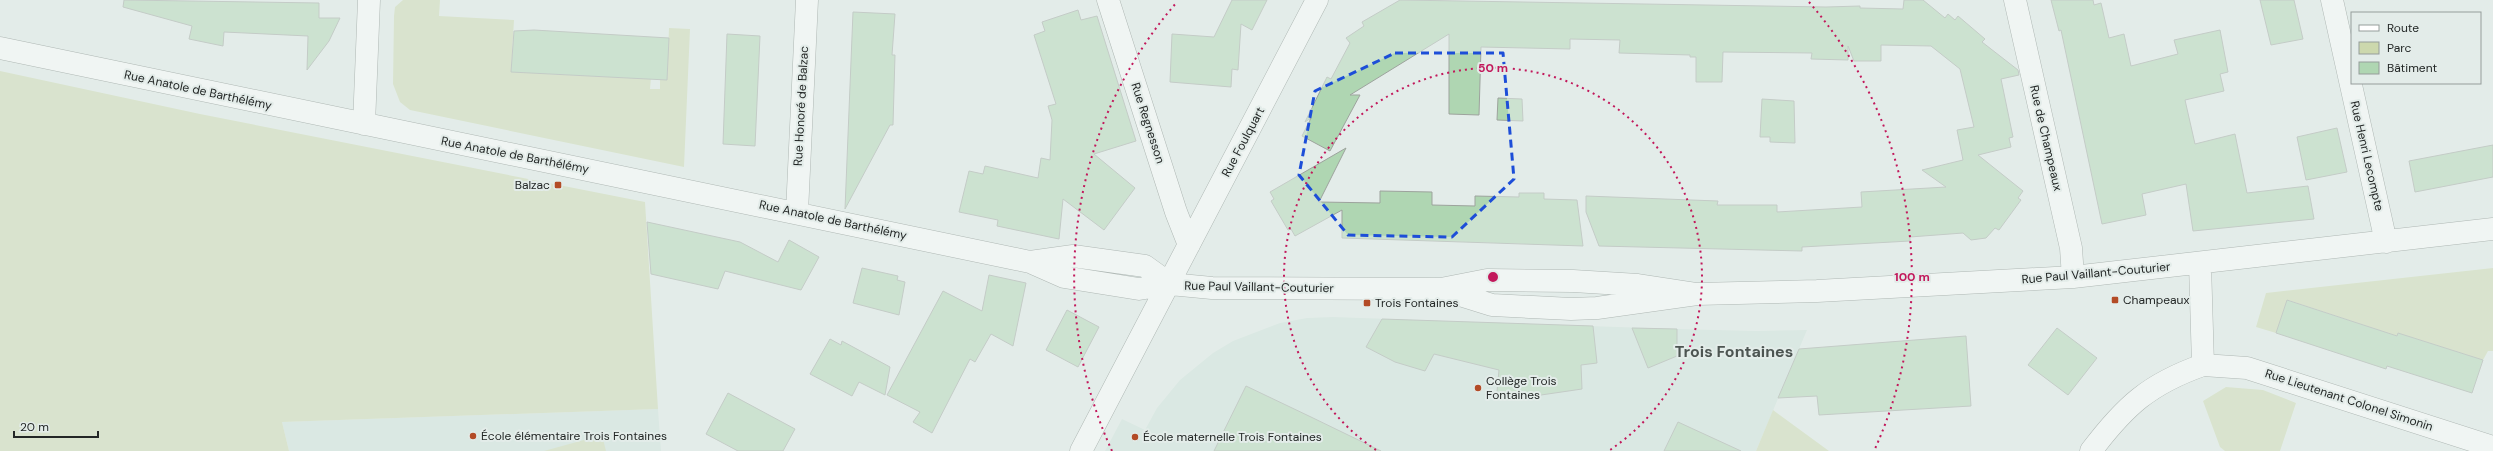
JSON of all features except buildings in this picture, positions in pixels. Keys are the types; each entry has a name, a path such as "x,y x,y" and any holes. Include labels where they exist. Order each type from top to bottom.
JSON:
{"street":[{"path":"364,124 369,0"},
{"name":"Rue Honoré de Balzac","path":"797,212 807,0"},
{"name":"Rue Regnesson","path":"1108,0 1176,212 1189,245"},
{"name":"Rue Foulquart","path":"1170,284 1317,0"},
{"name":"Rue de Champeaux","path":"2015,0 2071,248 2073,276"},
{"name":"Rue Henri Lecompte","path":"2332,0 2386,242"},
{"name":"Rue Anatole de Barthélémy","path":"0,48 797,212 1030,262 1073,256 1145,266 1170,284"},
{"name":"Rue Paul Vaillant-Couturier","path":"1081,451 1170,284 1212,288 1441,289 1492,305 1571,309 1597,308 1697,294 1817,291 2073,276 2200,264 2493,229"},
{"path":"2091,451 2114,420 2131,403 2175,374 2203,364 2200,264"},
{"name":"Rue Lieutenant Colonel Simonin","path":"2203,364 2247,368 2493,447"}],"highlighted area":[{"path":"1395,53 1503,53 1514,179 1452,237 1348,235 1299,175 1315,91"}],"shaded area":[{"name":"Collège Trois Fontaines","path":"1333,317 1677,329 1756,331 1807,330 1756,451 1105,451 1122,419 1145,430 1157,408 1180,380 1213,353 1233,341 1280,323 1307,318"},
{"name":"École élémentaire Trois Fontaines","path":"658,409 661,451 289,451 282,422"}],"green space":[{"path":"403,0 440,0 439,16 514,20 511,72 547,72 547,74 632,78 651,77 650,89 660,89 660,80 667,80 669,28 690,29 684,167 410,110 400,102 393,84 395,7"},
{"path":"0,71 200,114 645,202 658,409 282,422 289,451 0,451"},
{"path":"2493,268 2493,351 2488,351 2483,360 2398,333 2397,336 2288,300 2276,333 2256,327 2266,293"},
{"path":"2226,387 2263,390 2296,403 2280,451 2225,451 2220,447 2203,401"},
{"path":"1773,410 1829,451 1756,451"},
{"path":"602,435 606,451 544,451"}],"place":[{"name":"Balzac","path":"558,185"},
{"name":"Champeaux","path":"2115,300"},
{"name":"Trois Fontaines","path":"1367,303"},
{"name":"Collège Trois Fontaines","path":"1478,388"},
{"name":"École élémentaire Trois Fontaines","path":"473,436"},
{"name":"École maternelle Trois Fontaines","path":"1135,437"}],"district":[{"name":"Trois Fontaines","path":"1734,351"}]}
